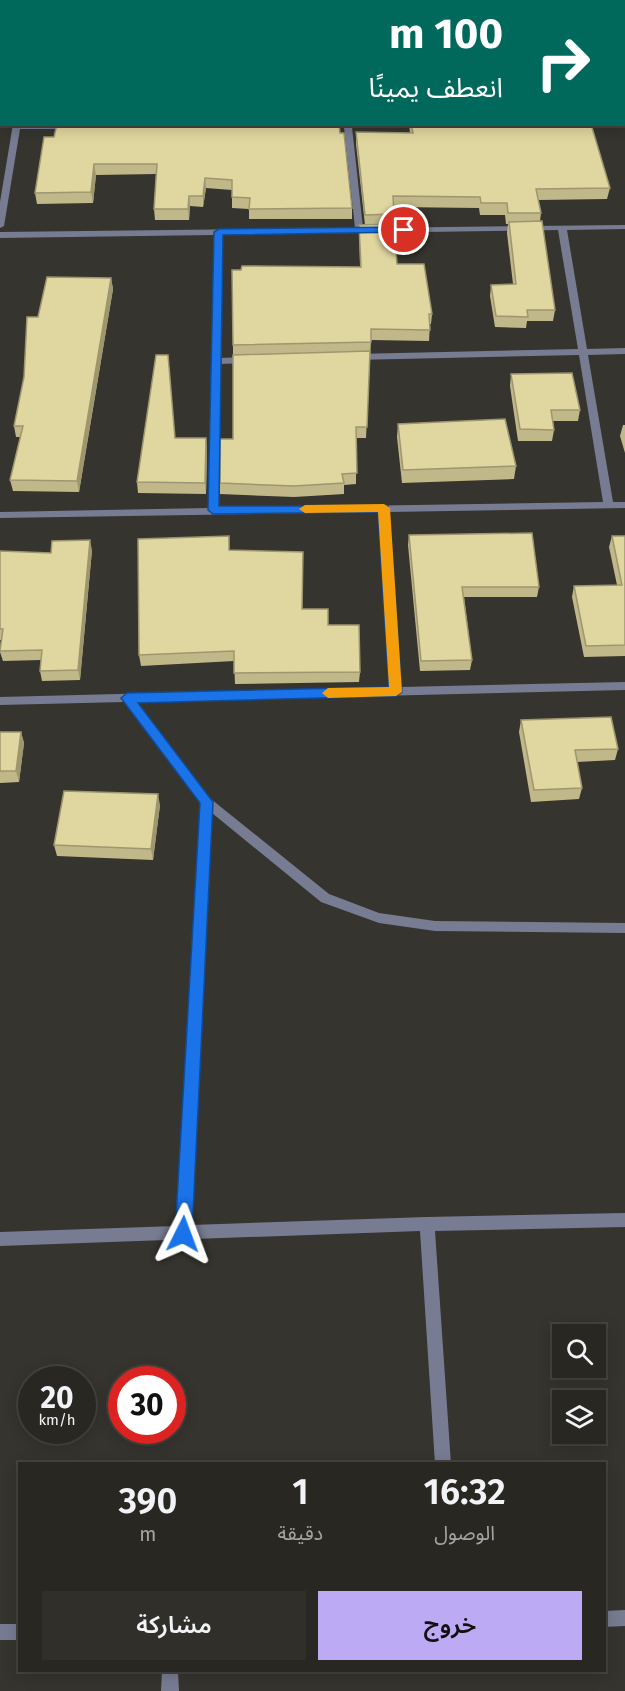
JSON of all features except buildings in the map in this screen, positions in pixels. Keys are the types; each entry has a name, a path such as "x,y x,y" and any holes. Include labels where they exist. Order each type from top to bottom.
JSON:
{"street":[{"path":"0,226 17,126 85,127"},
{"path":"348,126 359,230"},
{"path":"0,235 625,227"},
{"path":"562,228 609,506"},
{"path":"213,510 219,232"},
{"path":"342,357 625,351"},
{"path":"215,361 261,360"},
{"path":"0,515 625,505"},
{"path":"384,508 396,692"},
{"path":"0,701 625,686"},
{"path":"127,698 207,802 325,898 379,918 435,926 625,928"},
{"path":"183,1234 207,802"},
{"path":"0,1239 427,1224 625,1220"},
{"path":"427,1224 443,1462"},
{"path":"606,1619 625,1618"},
{"path":"0,1632 18,1632"},
{"path":"170,1672 170,1691"}],"slow traffic":[{"path":"305,509 384,508 396,692 328,693"}],"route":[{"path":"183,1234 207,802 127,698 396,692 384,508 213,510 219,232 404,230"}]}
